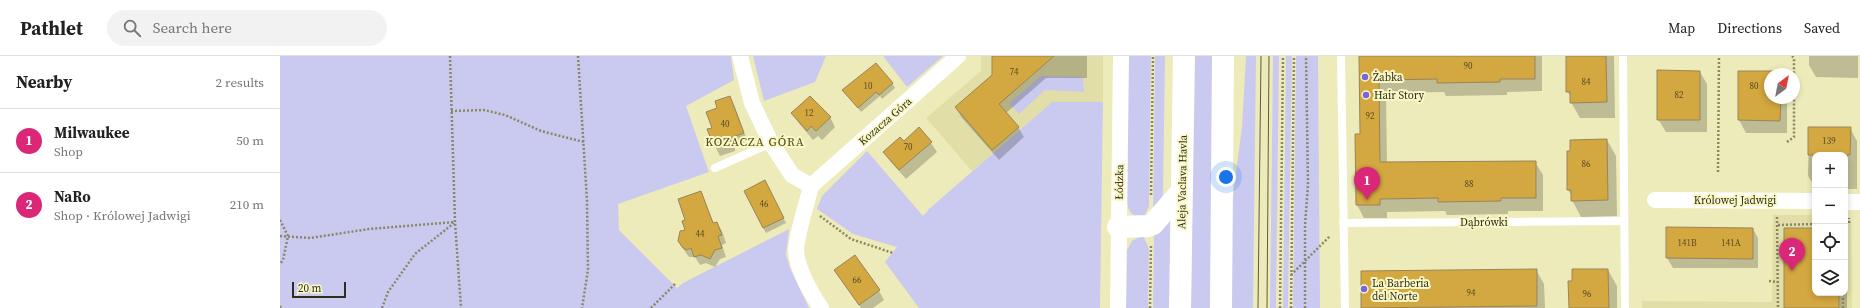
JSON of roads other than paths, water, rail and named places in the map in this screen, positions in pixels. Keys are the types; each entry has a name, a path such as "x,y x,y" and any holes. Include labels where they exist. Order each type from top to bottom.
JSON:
{"main road":[{"name":"Aleja Vaclava Havla","path":"1180,308 1184,56"},
{"path":"1220,308 1224,56"},
{"path":"1118,227 1148,226 1153,224 1163,215 1182,192"}],"street":[{"path":"740,56 752,103 771,144 792,175 811,186 796,249 801,269 821,308"},
{"name":"Kozacza Góra","path":"811,186 958,56"},
{"name":"Łódzka","path":"1118,308 1121,56"},
{"name":"Królowej Jadwigi","path":"1655,200 1812,201"},
{"path":"1848,202 1860,202"}],"lane":[{"path":"1341,56 1344,308"},
{"path":"1623,56 1625,308"},
{"path":"715,168 771,144"},
{"name":"Dąbrówki","path":"1343,223 1624,221"}],"tram line":[{"path":"1258,308 1261,56"},
{"path":"1267,308 1269,56"}],"place":[{"name":"Żabka","path":"1365,77"},
{"name":"Hair Story","path":"1366,95"},
{"name":"Milwaukee","path":"1367,200"},
{"name":"NaRo","path":"1792,271"},
{"name":"La Barberia del Norte","path":"1364,289"}],"district":[{"name":"KOZACZA GÓRA","path":"755,142"}]}
